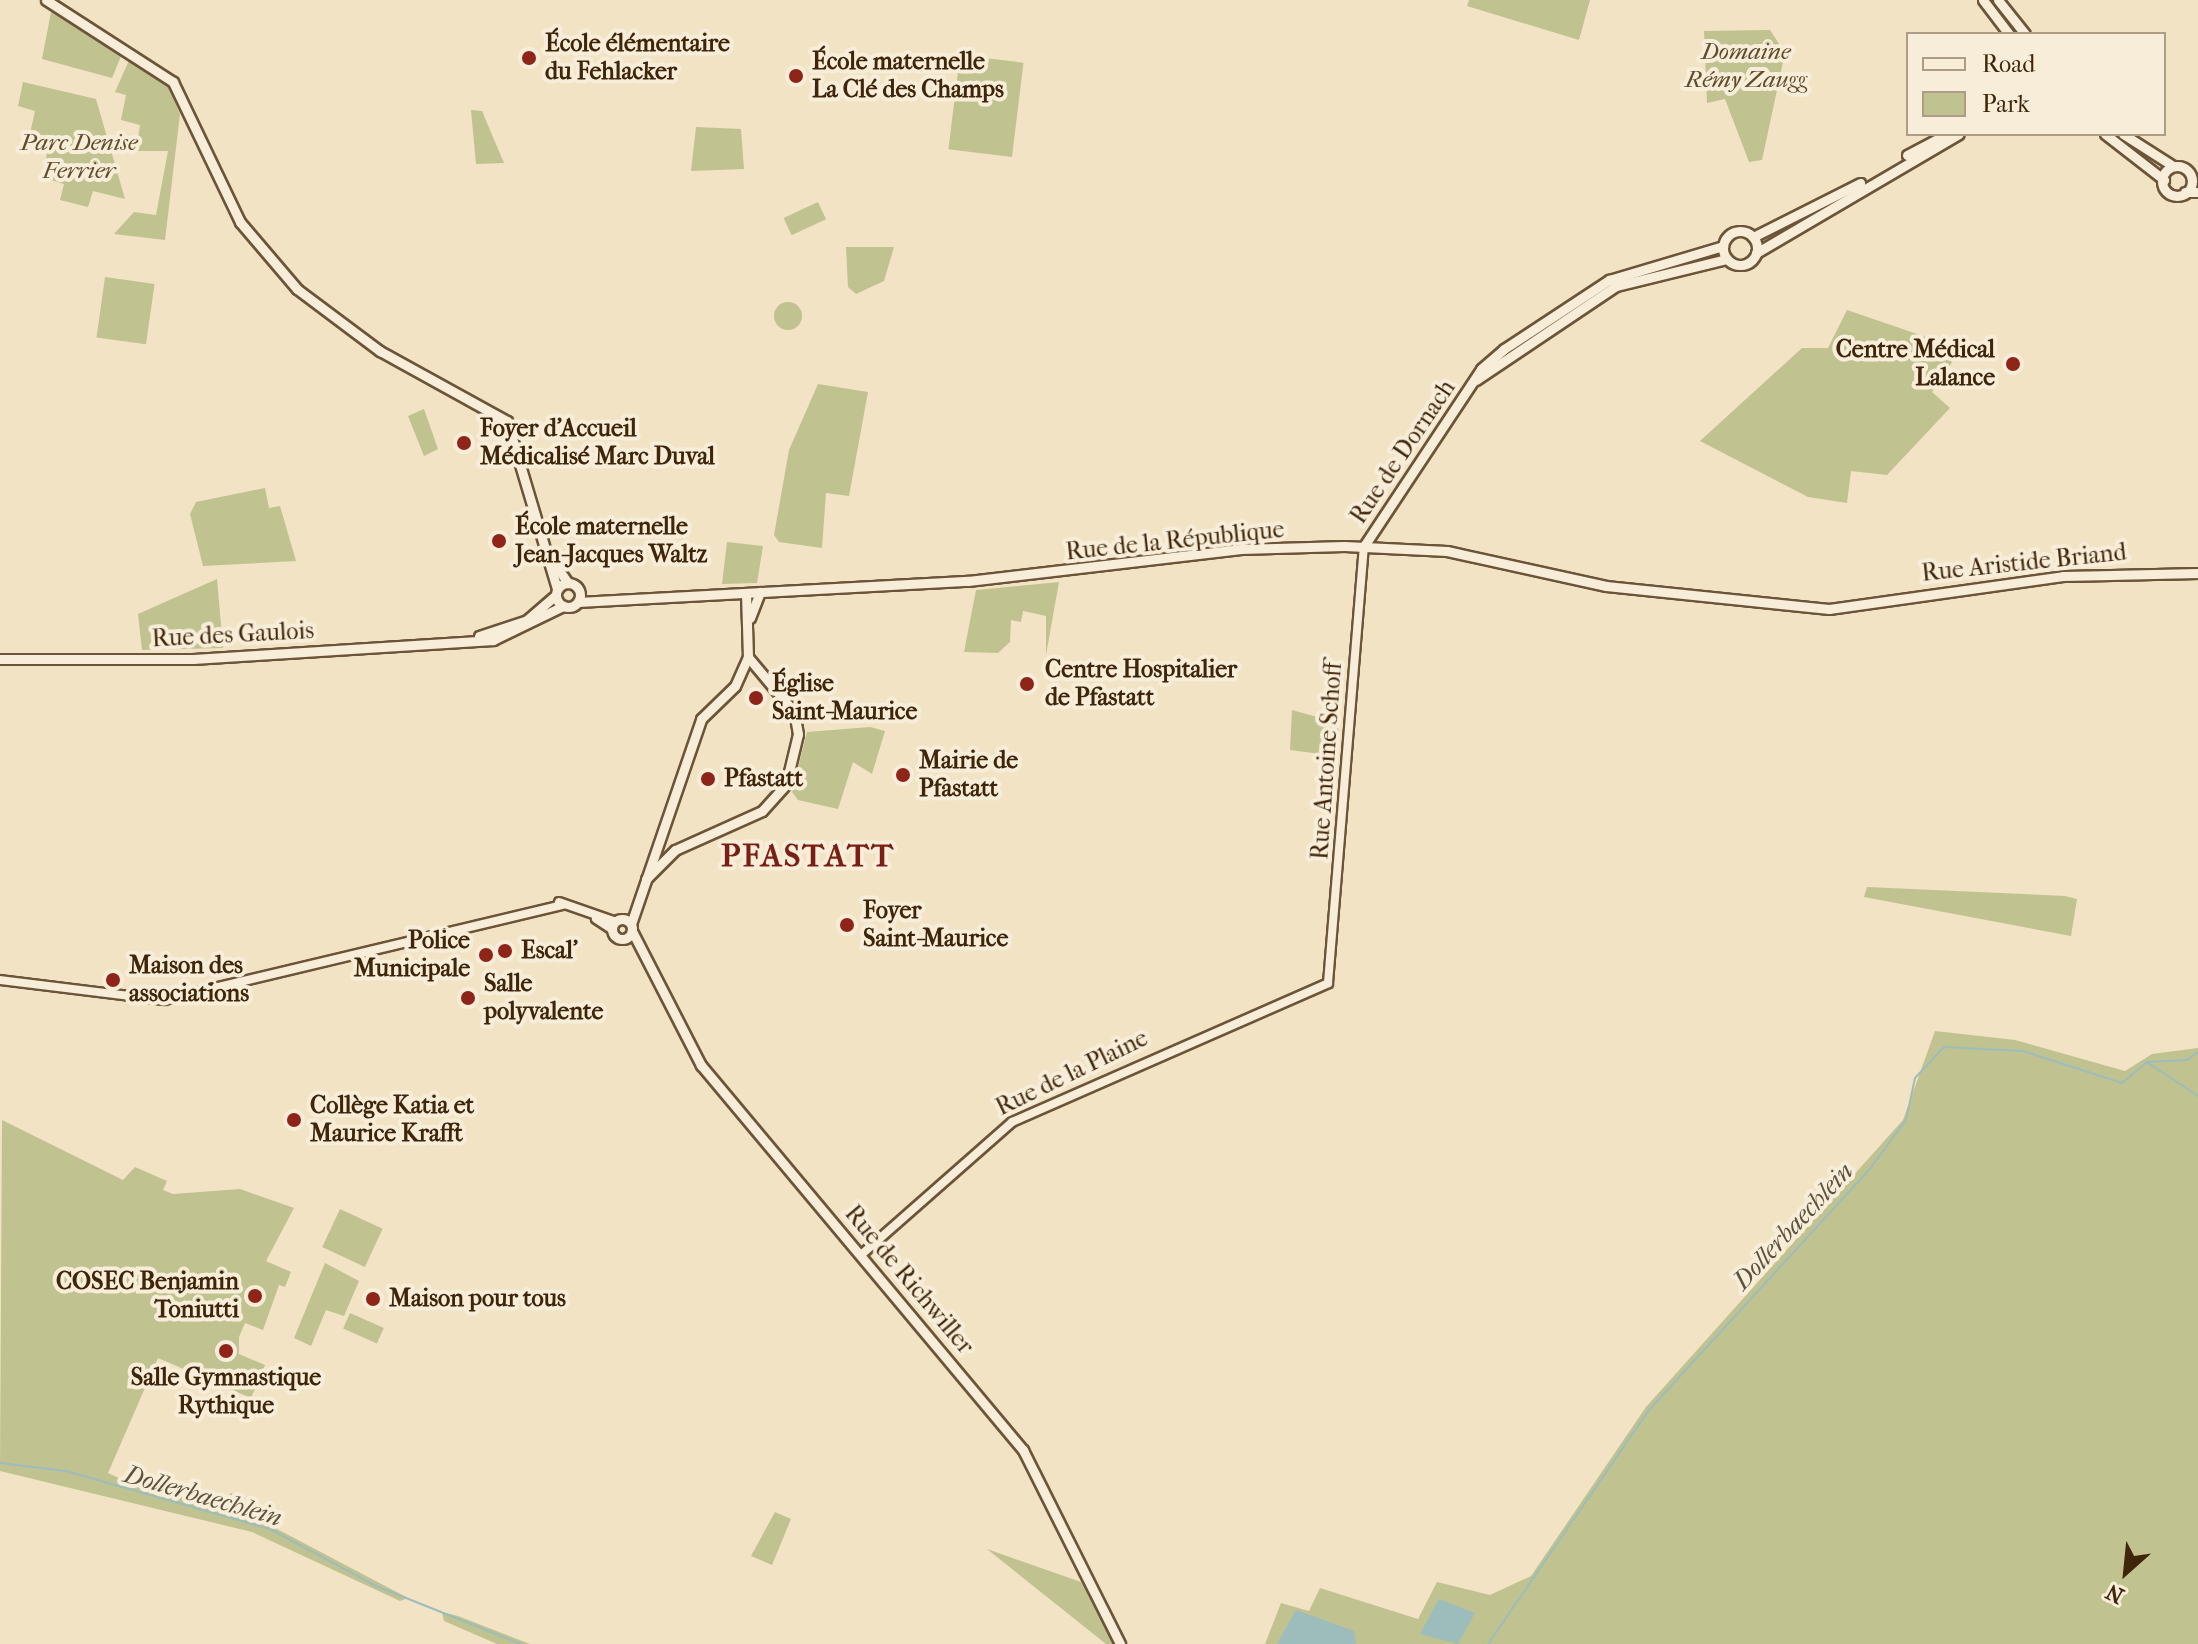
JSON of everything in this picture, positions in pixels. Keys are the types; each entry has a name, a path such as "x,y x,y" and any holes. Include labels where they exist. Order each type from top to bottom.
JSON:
{"main road":[{"path":"46,0 173,82 234,213 297,289 380,351 507,421 556,592 563,606"},
{"path":"1983,0 2007,32"},
{"path":"1998,0 2023,32"},
{"path":"1944,136 1929,146 1756,253 1745,264 1727,259 1723,246 1734,232 1753,237 1929,146 1954,136"},
{"path":"2108,136 2164,180 2167,195 2198,192"},
{"path":"2126,136 2173,166 2184,164 2195,178 2185,192"},
{"path":"2164,180 2173,166"},
{"path":"1753,237 1756,253"},
{"name":"Rue de Dornach","path":"1364,546 1476,380 1504,349 1609,280 1723,246"},
{"name":"Rue de Dornach","path":"1476,380 1616,286 1727,259"},
{"name":"Rue de la République","path":"563,606 592,596 746,593 1016,577 1241,549 1364,546 1447,551 1616,587 1855,607"},
{"path":"546,552 568,583"},
{"name":"Rue Aristide Briand","path":"1855,607 2031,579 2198,573"},
{"name":"Rue de la République","path":"568,583 592,596"},
{"name":"Rue des Gaulois","path":"468,640 527,620 568,583"},
{"path":"578,589 578,602"},
{"path":"750,618 760,592"},
{"path":"623,927 646,879 701,719 735,686 748,657 750,618 746,593"},
{"name":"Rue des Gaulois","path":"0,659 193,659 468,640 520,632 563,606"},
{"path":"646,879 684,845 762,811 786,784 798,734 794,712 782,689 760,680 748,657"},
{"name":"Rue de Richwiller","path":"623,927 644,958 701,1065 1023,1450 1120,1644"}],"street":[{"name":"Rue Antoine Schoff","path":"1331,979 1364,546"},
{"path":"0,980 164,1000 456,931 541,902 563,905 623,927"},
{"name":"Rue de la Plaine","path":"862,1254 1012,1122 1331,979"}],"green space":[{"path":"1469,0 1590,0 1579,40 1467,6"},
{"path":"51,12 122,54 112,78 42,59"},
{"name":"Domaine Rémy Zaugg","path":"1770,30 1785,53 1762,160 1749,162 1725,99 1707,103 1704,31"},
{"path":"960,55 1024,63 1012,157 948,149"},
{"path":"130,58 168,86 180,114 165,240 114,234 134,212 156,215 168,151 136,151 140,125 121,120 126,95 115,92"},
{"name":"Parc Denise Ferrier","path":"23,82 96,99 125,199 93,191 88,207 60,200 64,184 42,177 49,143 29,138 35,111 18,106"},
{"path":"471,110 482,111 504,163 476,164"},
{"path":"696,127 741,129 744,169 691,171"},
{"path":"818,202 826,219 792,235 784,218"},
{"path":"846,247 894,247 884,281 856,294 848,287"},
{"path":"105,277 155,284 146,344 97,337"},
{"path":"788,302 798,306 802,316 798,326 788,330 778,326 774,316 778,306"},
{"path":"1847,310 1961,349 1932,392 1950,408 1887,475 1851,471 1847,503 1808,497 1700,441 1802,348 1828,348"},
{"path":"818,384 868,392 849,496 826,493 822,548 779,542 774,535 789,450"},
{"path":"424,409 438,449 424,456 408,416"},
{"path":"265,488 269,508 280,506 296,561 203,566 190,514 196,502"},
{"path":"727,542 763,546 757,583 722,584"},
{"path":"217,579 223,648 142,650 138,614"},
{"path":"1059,582 1046,655 1046,616 1023,611 1021,622 1011,620 1010,642 998,653 964,652 976,590"},
{"path":"1292,710 1339,723 1336,756 1290,750"},
{"path":"870,727 885,731 872,774 853,762 838,809 798,800 792,792 807,732"},
{"path":"1867,887 2077,899 2071,936 1864,897"},
{"path":"1935,1031 2015,1040 2125,1071 2152,1054 2198,1048 2198,1644 1265,1644 1281,1603 1309,1611 1320,1588 1418,1619 1437,1582 1490,1595 1531,1576 1646,1407 1903,1120"},
{"path":"2,1120 123,1180 135,1167 167,1181 163,1190 173,1194 240,1189 294,1208 266,1261 291,1272 285,1287 279,1285 263,1330 245,1323 239,1337 239,1354 265,1365 251,1398 158,1358 108,1473 162,1498 173,1491 217,1508 231,1493 245,1497 241,1510 408,1598 400,1601 252,1532 0,1471"},
{"path":"340,1209 383,1229 365,1267 322,1247"},
{"path":"325,1263 359,1281 344,1316 326,1310 311,1346 294,1338"},
{"path":"350,1313 384,1328 377,1344 343,1329"},
{"path":"775,1512 791,1519 772,1565 751,1556"},
{"path":"987,1549 1081,1582 1113,1644 1106,1644"},
{"path":"442,1612 530,1644 497,1644 444,1621"}],"water":[{"path":"1439,1599 1475,1613 1458,1644 1420,1634"},
{"path":"1296,1610 1354,1631 1356,1644 1277,1644"}],"waterway":[{"name":"Dollerbaechlein","path":"1488,1644 1649,1410 1869,1170 1906,1120 1915,1078 1944,1047 2023,1051 2122,1083 2147,1062"},
{"path":"2147,1062 2187,1060 2198,1052"},
{"name":"Dollerbaechlein","path":"2148,1063 2198,1096"},
{"name":"Dollerbaechlein","path":"0,1463 66,1471 270,1529 376,1586 521,1644"}],"place":[{"name":"École élémentaire du Fehlacker","path":"529,58"},
{"name":"École maternelle La Clé des Champs","path":"796,76"},
{"name":"Centre Médical Lalance","path":"2013,364"},
{"name":"Foyer d'Accueil Médicalisé Marc Duval","path":"464,443"},
{"name":"École maternelle Jean-Jacques Waltz","path":"499,541"},
{"name":"Centre Hospitalier de Pfastatt","path":"1027,684"},
{"name":"Église Saint-Maurice","path":"756,698"},
{"name":"Mairie de Pfastatt","path":"903,775"},
{"name":"Pfastatt","path":"708,779"},
{"name":"Foyer Saint-Maurice","path":"847,925"},
{"name":"Escal'","path":"505,951"},
{"name":"Police Municipale","path":"486,955"},
{"name":"Maison des associations","path":"113,980"},
{"name":"Salle polyvalente","path":"468,998"},
{"name":"Collège Katia et Maurice Krafft","path":"294,1120"},
{"name":"COSEC Benjamin Toniutti","path":"255,1296"},
{"name":"Maison pour tous","path":"373,1299"},
{"name":"Salle Gymnastique Rythique","path":"226,1351"}],"district":[{"name":"PFASTATT","path":"808,856"}]}
